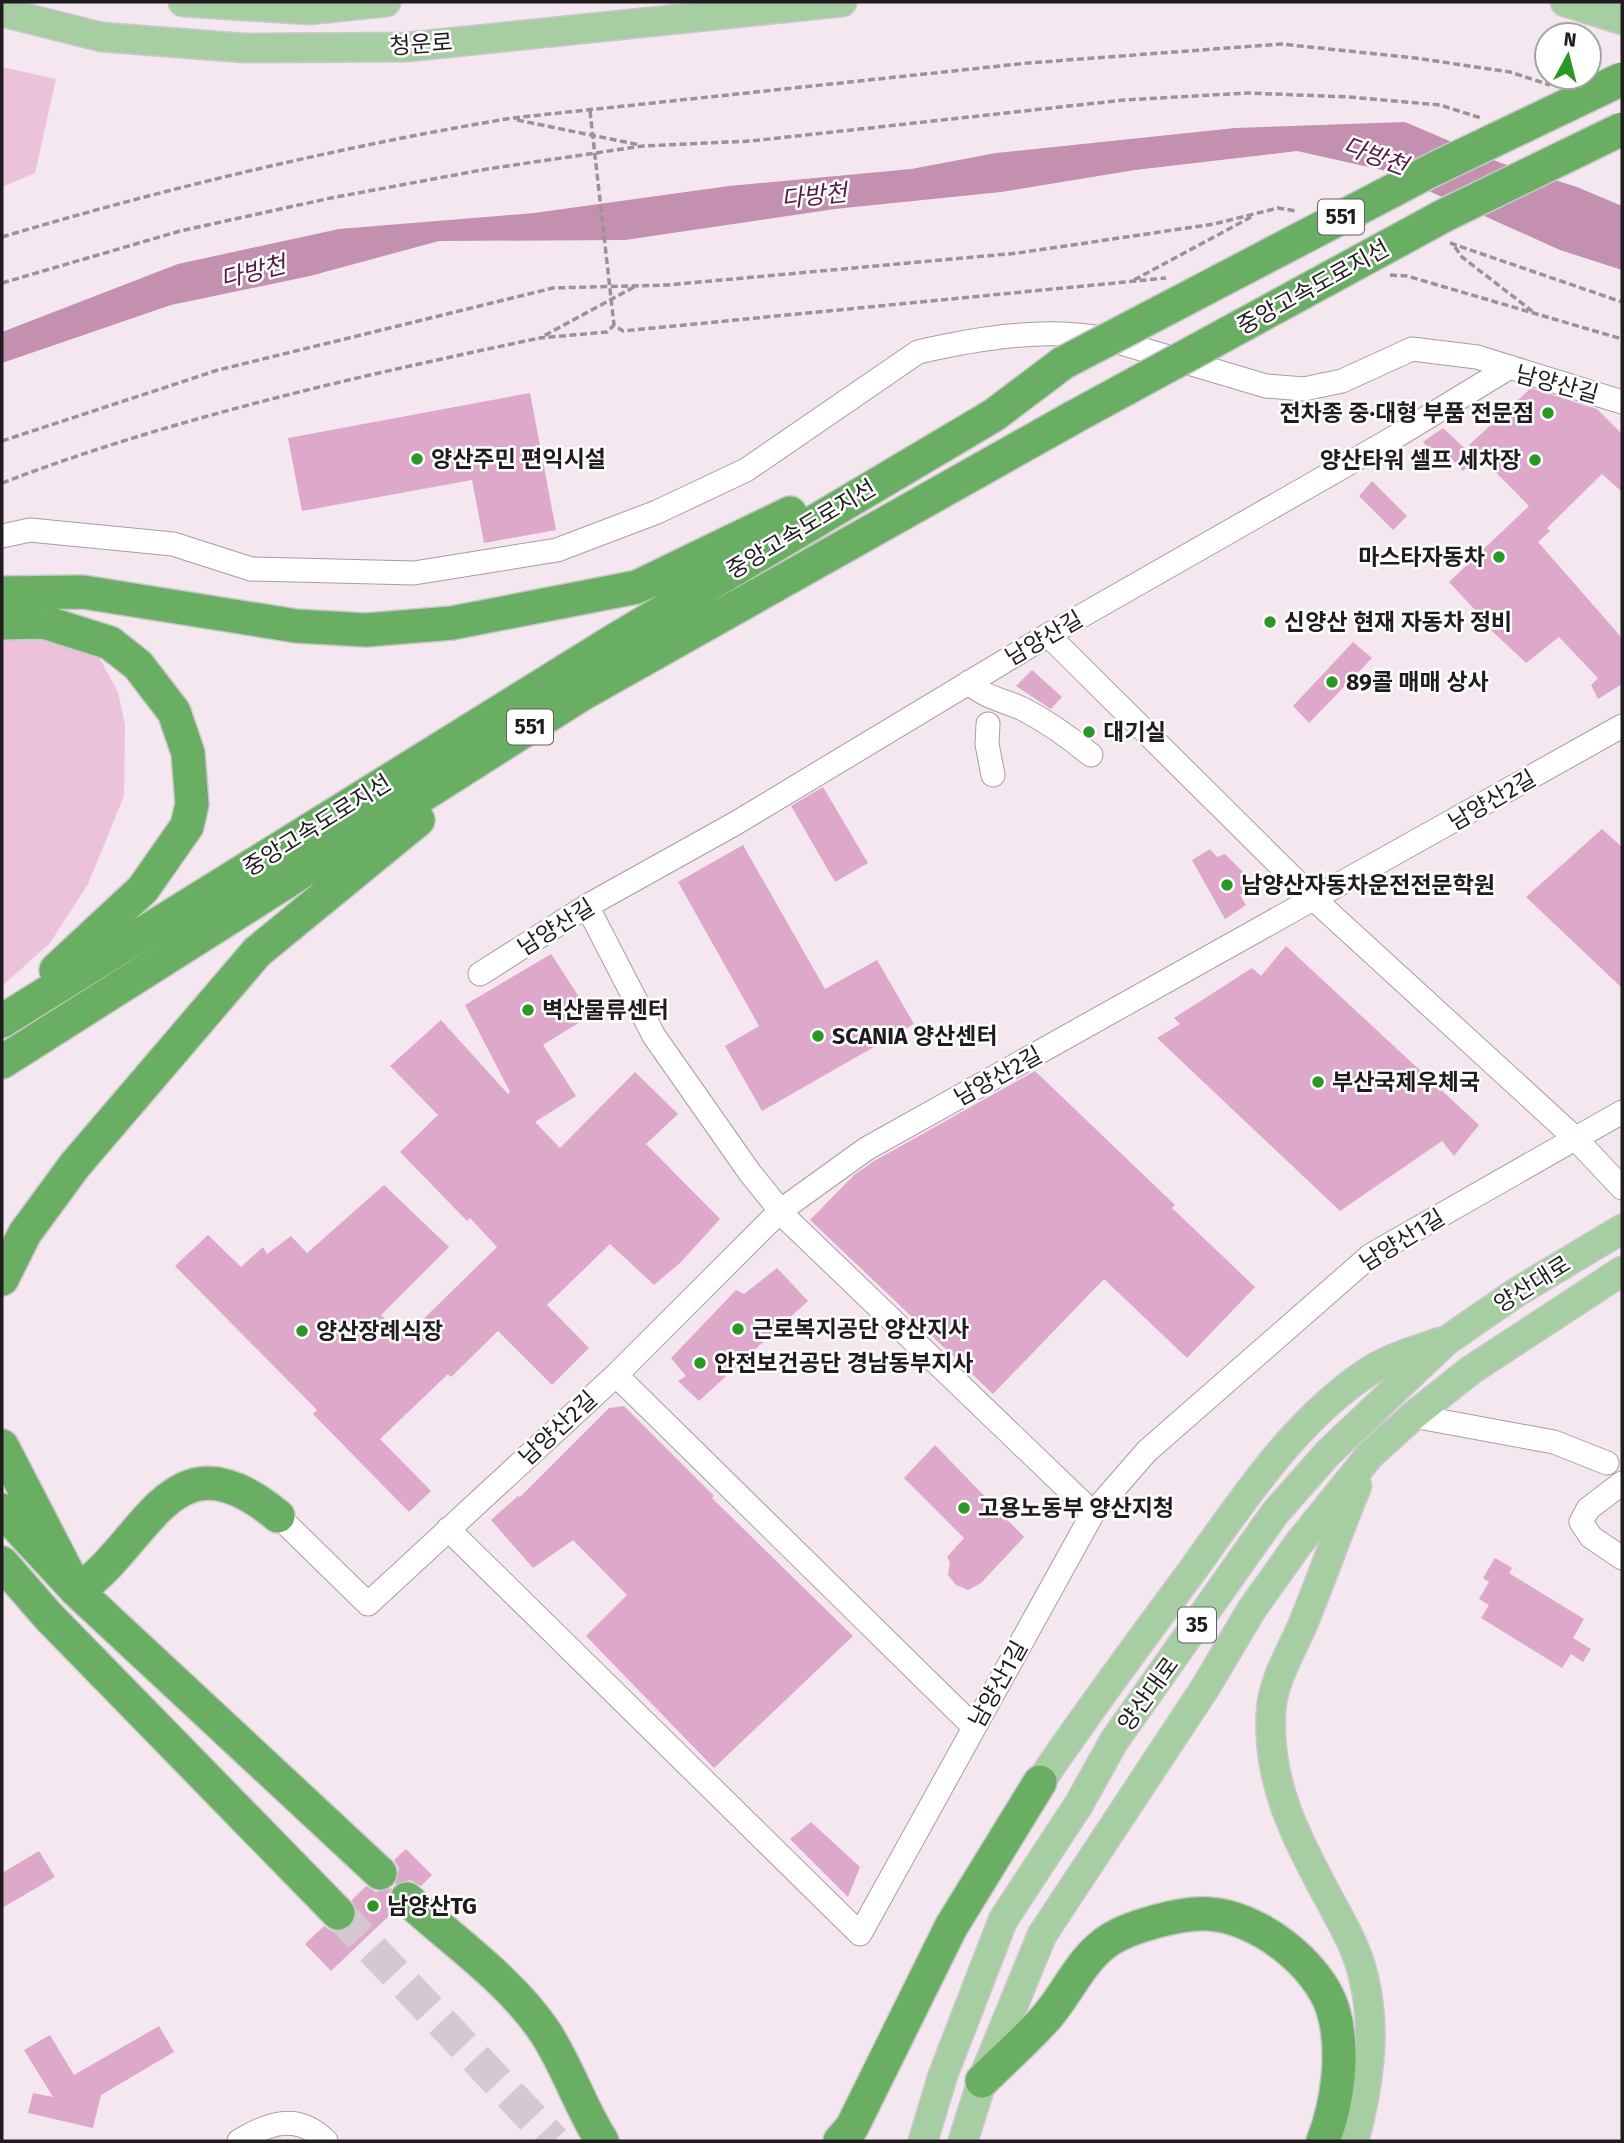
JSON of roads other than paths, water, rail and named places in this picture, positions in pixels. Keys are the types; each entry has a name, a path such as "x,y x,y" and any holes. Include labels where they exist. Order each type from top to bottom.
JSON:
{"highway":[{"name":"중앙고속도로지선","path":"2,1020 615,640 994,415 1063,363 1432,170 1622,79"},
{"name":"중앙고속도로지선","path":"2,1062 582,694 1074,417 1445,215 1622,129"},
{"path":"2,593 83,592 296,626 366,630 452,623 637,587 994,415"},
{"path":"2,623 44,622 78,632 110,643 138,665 174,712 188,753 192,804 187,826 143,890 2,1020"},
{"path":"2,1279 25,1233 75,1165 257,952 369,859 582,694"},
{"path":"2,1446 77,1591"},
{"path":"77,1591 96,1577 145,1518 165,1500 187,1488 212,1484 235,1487 278,1516"},
{"path":"2,1510 77,1591 380,1873"},
{"path":"2,1563 49,1617 338,1913"},
{"path":"2,1582 49,1617"},
{"path":"840,2141 852,2127 951,1927 1040,1782"},
{"path":"407,1899 521,2000 546,2034 570,2076 586,2115 602,2141"},
{"path":"982,2081 1045,2020 1075,1975 1110,1939 1158,1921 1208,1914 1244,1923 1277,1939 1314,1973 1333,2010 1337,2046 1337,2091 1322,2141"}],"main road":[{"name":"청운로","path":"183,2 309,10 386,2"},
{"name":"청운로","path":"10,16 101,37 244,48 408,47 687,10 842,2"},
{"path":"1565,2 1615,18"},
{"name":"양산대로","path":"923,2141 943,2074 1003,1920 1079,1804 1114,1741 1275,1513 1328,1453 1446,1341 1517,1292 1622,1229"},
{"name":"양산대로","path":"963,2141 982,2081 1042,1935 1205,1688 1251,1609 1299,1543 1370,1455 1413,1416 1515,1339 1622,1271"},
{"path":"1040,1782 1089,1709 1270,1463 1316,1417 1372,1370 1406,1353 1446,1341"},
{"path":"1354,2141 1364,2106 1370,2050 1370,2015 1364,1978 1352,1944 1294,1833 1279,1795 1271,1748 1271,1710 1281,1673 1370,1455"}],"street":[{"path":"2,536 30,530 173,544 251,569 414,573 557,550 657,512 746,470 918,352 951,344 1058,333 1086,334 1266,386 1304,389 1342,381 1412,349 1477,357 1510,367"},
{"name":"남양산길","path":"480,974 587,906 736,823 1048,635 1395,437 1510,367 1622,402"},
{"path":"1048,635 1315,900 1575,1138 1622,1188"},
{"path":"969,682 979,693 1019,707 1053,725 1091,755"},
{"path":"988,724 987,744 993,775"},
{"name":"남양산2길","path":"278,1516 368,1604 616,1375 780,1211 866,1149 1622,726"},
{"path":"587,906 654,1036 780,1211 1093,1513"},
{"name":"남양산1길","path":"448,1529 860,1934 1093,1513 1147,1451 1371,1255 1622,1112"},
{"path":"616,1375 974,1727"},
{"path":"1413,1416 1554,1442 1607,1463"},
{"path":"1622,1483 1588,1508 1581,1522 1591,1537 1622,1558"},
{"path":"239,2141 254,2132 287,2122 312,2128 326,2141"}],"water":[{"name":"다방천","path":"1405,122 1501,163 1577,187 1622,206 1622,270 1560,250 1382,170 1297,151 1135,170 1001,192 835,209 625,240 439,241 310,276 171,305 2,363 2,332 178,264 339,229 534,213 729,186 911,169 996,153 1235,128"}],"tunnel":[{"path":"338,1913 554,2141"}],"place":[{"name":"전차종 중·대형 부품 전문점","path":"1548,413"},
{"name":"양산주민 편익시설","path":"417,459"},
{"name":"양산타워 셀프 세차장","path":"1535,460"},
{"name":"마스타자동차","path":"1499,557"},
{"name":"신양산 현재 자동차 정비","path":"1270,622"},
{"name":"89콜 매매 상사","path":"1332,682"},
{"name":"대기실","path":"1089,732"},
{"name":"남양산자동차운전전문학원","path":"1227,885"},
{"name":"벽산물류센터","path":"528,1010"},
{"name":"SCANIA 양산센터","path":"818,1036"},
{"name":"부산국제우체국","path":"1318,1082"},
{"name":"근로복지공단 양산지사","path":"738,1329"},
{"name":"양산장례식장","path":"302,1331"},
{"name":"안전보건공단 경남동부지사","path":"700,1363"},
{"name":"고용노동부 양산지청","path":"964,1508"},
{"name":"남양산TG","path":"373,1906"}]}
